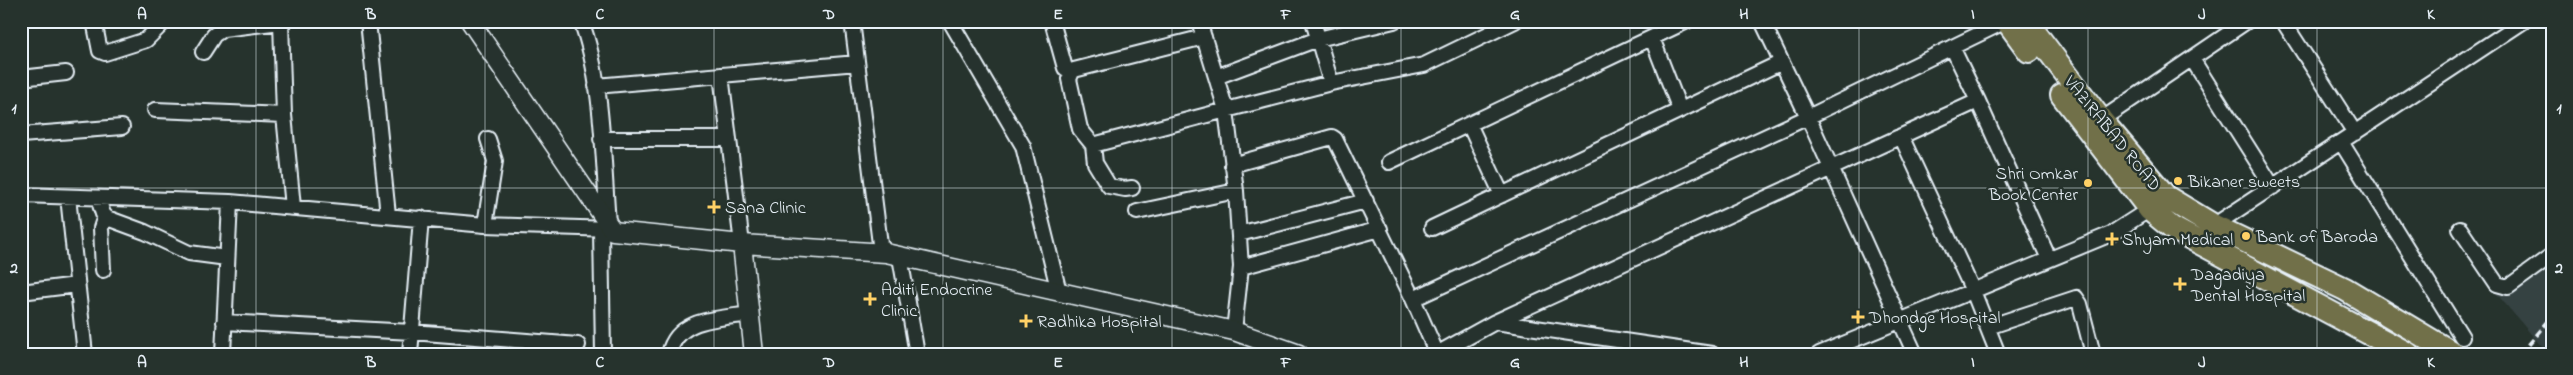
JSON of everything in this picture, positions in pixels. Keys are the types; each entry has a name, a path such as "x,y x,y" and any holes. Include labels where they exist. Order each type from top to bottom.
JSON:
{"main road":[{"name":"VAZIRABAD ROAD","path":"2006,21 2158,204 2214,226 2345,288 2458,345"},
{"name":"VAZIRABAD ROAD","path":"2026,21 2101,120 2172,228 2408,354"}],"street":[{"path":"94,21 98,46 100,51 105,53 146,40 164,21"},
{"path":"203,52 214,36 223,29 286,21"},
{"path":"368,21 388,215"},
{"path":"470,21 607,228"},
{"path":"581,21 590,48 596,86 607,228 602,354"},
{"path":"852,21 880,244 893,255 917,354"},
{"path":"950,21 1023,146 1059,292"},
{"path":"1199,21 1226,110 1236,192 1241,267 1234,331"},
{"path":"1313,21 1331,83"},
{"path":"1216,77 1318,39 1394,21"},
{"path":"1093,145 1331,83 1424,65 1515,21"},
{"path":"1388,162 1687,21"},
{"path":"1762,21 1831,167 1914,354"},
{"path":"1413,299 1808,117 2006,21"},
{"path":"2101,120 2247,21"},
{"path":"2283,21 2355,133"},
{"path":"2194,241 2524,21"},
{"path":"281,22 284,115 293,206"},
{"path":"1056,22 1065,68 1070,71 1204,37"},
{"path":"1652,38 1680,110"},
{"path":"1952,47 2049,259"},
{"path":"2192,59 2273,187"},
{"path":"1432,228 1782,62"},
{"path":"596,86 857,63"},
{"path":"1070,71 1072,72 1069,79 1080,129 1093,145 1095,163 1109,186 1125,190 1132,188"},
{"path":"21,78 66,73"},
{"path":"721,75 754,354"},
{"path":"1232,165 1332,137 1338,142 1413,299 1437,354 1495,322 1978,101"},
{"path":"154,110 284,115"},
{"path":"1469,124 1502,195"},
{"path":"21,135 122,127"},
{"path":"1901,136 1973,291 1998,354"},
{"path":"601,138 729,139"},
{"path":"485,225 495,161 488,139"},
{"path":"2341,142 2458,345"},
{"path":"1137,212 1236,192"},
{"path":"21,195 293,206 485,225 607,228 742,244 893,255 1234,331 1298,354"},
{"path":"68,197 85,354"},
{"path":"98,198 105,216 101,228 103,270"},
{"path":"1239,234 1366,201"},
{"path":"223,354 230,202"},
{"path":"1820,354 2111,234 2158,204"},
{"path":"105,216 189,253 227,258"},
{"path":"410,354 421,218"},
{"path":"1241,267 1380,229"},
{"path":"2460,229 2497,284 2503,287 2508,287 2552,255"},
{"path":"21,292 77,285"},
{"path":"1988,327 2076,298 2080,304 2093,354"},
{"path":"669,354 674,339 691,324 750,314"},
{"path":"224,322 412,332 578,345"},
{"path":"1495,322 1712,354"}],"shaded area":[{"path":"2552,254 2552,354 2548,354 2496,293"}],"railway":[{"path":"2521,354 2552,317"}],"place":[{"name":"Bikaner sweets","path":"2178,181"},
{"name":"Shri Omkar Book Center","path":"2088,183"},
{"name":"Sana Clinic","path":"714,207"},
{"name":"Bank of Baroda","path":"2246,236"},
{"name":"Shyam Medical","path":"2112,239"},
{"name":"Dagadiya Dental Hospital","path":"2180,284"},
{"name":"Aditi Endocrine Clinic","path":"870,299"},
{"name":"Dhondge Hospital","path":"1858,317"},
{"name":"Radhika Hospital","path":"1026,321"}]}
